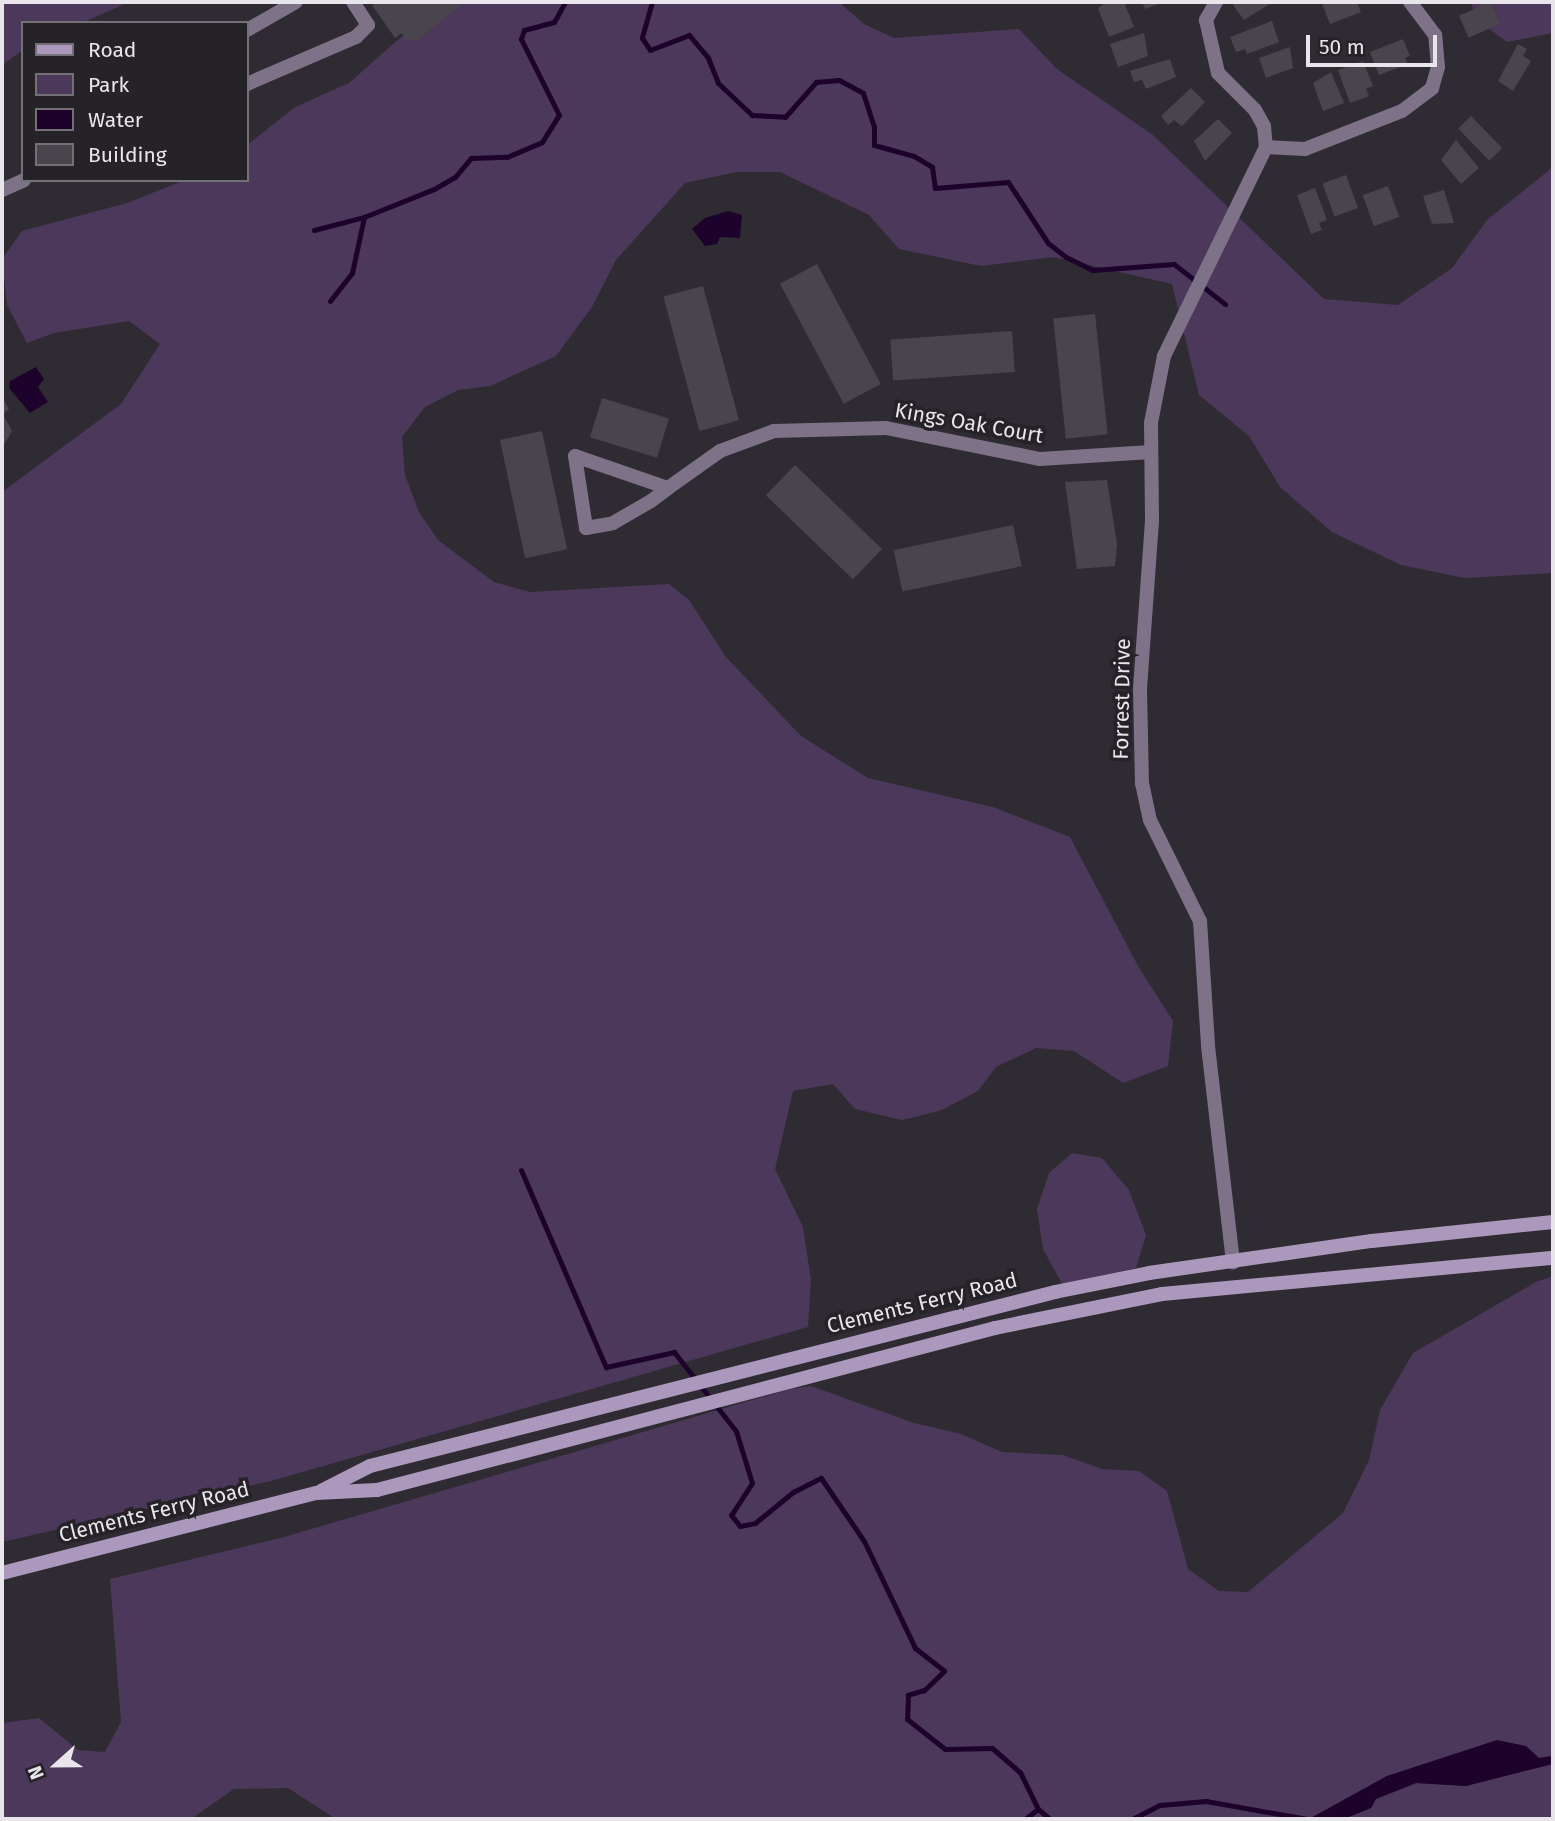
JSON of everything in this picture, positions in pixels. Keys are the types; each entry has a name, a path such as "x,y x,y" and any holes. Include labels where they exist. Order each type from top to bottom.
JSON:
{"main road":[{"name":"Clements Ferry Road","path":"316,1493 370,1466 1055,1292 1149,1273 1372,1241 1553,1222"},
{"name":"Clements Ferry Road","path":"2,1573 316,1493 377,1490 995,1328 1161,1294 1553,1258"}],"street":[{"path":"248,29 296,2"},
{"path":"248,84 356,37 368,25 353,2"},
{"path":"1216,2 1206,20 1218,73 1255,110 1264,126 1266,147 1305,149 1402,111 1432,88 1438,67 1435,36 1410,2"},
{"name":"Forrest Drive","path":"1233,1263 1208,1046 1200,921 1150,820 1142,783 1140,689 1152,423 1164,356 1266,147"},
{"path":"2,190 21,181"},
{"name":"Kings Oak Court","path":"668,488 575,456 586,528 613,523 668,488 720,451 774,431 886,429 1040,459 1152,452"}],"green space":[{"path":"2,2 129,2 86,21 21,21 21,51 2,65"},
{"path":"464,2 839,2 864,24 894,38 1019,29 1057,69 1153,135 1324,299 1398,305 1452,268 1487,220 1553,167 1553,573 1465,578 1401,565 1332,532 1280,487 1249,436 1199,395 1172,284 1054,257 981,266 899,249 869,215 780,172 736,172 685,183 616,260 592,307 556,356 490,386 458,390 425,407 402,437 405,475 419,512 438,540 494,582 530,592 669,584 689,600 726,657 801,736 868,778 993,807 1070,837 1138,966 1173,1021 1168,1066 1123,1083 1074,1051 1036,1048 996,1067 978,1091 942,1110 902,1120 855,1109 833,1084 793,1091 775,1169 803,1227 811,1280 808,1327 271,1481 2,1542 2,492 121,404 160,344 129,321 54,333 27,343 7,305 2,259 22,231 127,203 180,182 248,182 248,144 295,107 349,83 400,38"},
{"path":"1471,2 1553,2 1553,33 1507,42 1476,19"},
{"path":"1072,1153 1102,1158 1129,1190 1146,1235 1136,1268 1062,1284 1043,1249 1037,1209 1049,1173"},
{"path":"1553,1276 1553,1756 1539,1758 1526,1746 1387,1776 1309,1819 336,1819 288,1788 234,1789 191,1819 2,1819 2,1723 39,1718 78,1750 105,1752 121,1722 110,1579 284,1537 790,1389 811,1386 914,1423 961,1434 1002,1452 1063,1455 1102,1469 1139,1471 1167,1491 1188,1569 1219,1591 1248,1592 1343,1513 1369,1460 1380,1410 1413,1353 1536,1282"},
{"path":"1542,1764 1553,1764 1553,1819 1344,1819 1371,1808 1376,1799 1416,1783 1466,1786"}],"water":[{"path":"728,211 742,215 740,238 720,237 717,244 705,246 692,229 705,218"},
{"path":"36,367 44,379 38,387 48,402 30,413 9,388 10,381"},
{"path":"1497,1740 1526,1746 1539,1758 1553,1756 1553,1764 1466,1786 1416,1783 1376,1799 1371,1808 1344,1819 1309,1819 1387,1776"}],"building":[{"path":"376,2 465,2 415,42 411,38 406,42 402,33 395,38 372,5"},
{"path":"1107,2 1124,2 1134,27 1109,37 1098,8"},
{"path":"1142,2 1164,2 1145,9"},
{"path":"1237,2 1273,2 1244,20 1233,5"},
{"path":"1357,2 1361,12 1330,24 1322,4"},
{"path":"1490,2 1500,24 1469,38 1459,16"},
{"path":"1272,21 1279,42 1247,54 1245,49 1236,52 1230,37"},
{"path":"1144,33 1148,56 1118,67 1110,44"},
{"path":"1403,39 1410,56 1405,58 1408,64 1379,75 1370,52"},
{"path":"1518,44 1527,49 1523,56 1531,61 1513,91 1498,81"},
{"path":"1290,47 1293,68 1266,78 1259,58"},
{"path":"1170,59 1176,77 1146,89 1142,80 1134,82 1130,71"},
{"path":"1363,61 1373,86 1366,89 1369,96 1350,103 1338,70"},
{"path":"1331,72 1344,103 1323,111 1313,83"},
{"path":"1191,88 1205,102 1182,126 1174,120 1168,125 1161,116"},
{"path":"1471,116 1502,148 1489,161 1458,129"},
{"path":"1218,119 1232,133 1205,161 1194,141"},
{"path":"1456,140 1479,168 1461,184 1441,160"},
{"path":"1346,175 1358,208 1334,216 1323,184"},
{"path":"1388,186 1399,217 1374,226 1363,195"},
{"path":"1315,188 1327,220 1319,223 1322,230 1311,234 1297,195"},
{"path":"1444,190 1454,223 1432,224 1423,196"},
{"path":"817,264 881,384 844,404 780,284"},
{"path":"703,286 739,420 699,431 663,297"},
{"path":"1095,314 1108,434 1066,439 1053,318"},
{"path":"1012,331 1015,372 893,380 890,340"},
{"path":"2,397 9,409 3,414 12,431 2,448"},
{"path":"602,398 669,418 657,458 590,437"},
{"path":"542,431 567,549 525,558 500,440"},
{"path":"795,465 882,549 853,579 766,495"},
{"path":"1107,480 1117,544 1115,566 1077,569 1065,482"},
{"path":"1013,525 1022,566 902,591 894,550"}],"waterway":[{"path":"314,230 364,217 434,189 455,177 471,158 507,157 542,142 559,115 521,39 524,30 554,22 565,2"},
{"path":"652,2 642,38 650,50 689,35 708,58 718,83 752,115 785,117 816,82 839,80 863,93 874,126 874,145 914,156 932,167 935,188 1008,182 1048,243 1066,257 1093,270 1174,264 1225,304"},
{"path":"330,301 352,273 364,217"},
{"path":"521,1170 606,1367 674,1352 736,1431 752,1483 731,1515 740,1526 755,1523 793,1492 821,1478 864,1541 915,1648 944,1671 924,1690 908,1695 907,1719 945,1749 992,1748 1020,1772 1038,1809 1050,1819"},
{"path":"1132,1819 1160,1805 1206,1801 1307,1819"},
{"path":"1025,1819 1038,1809"}]}
